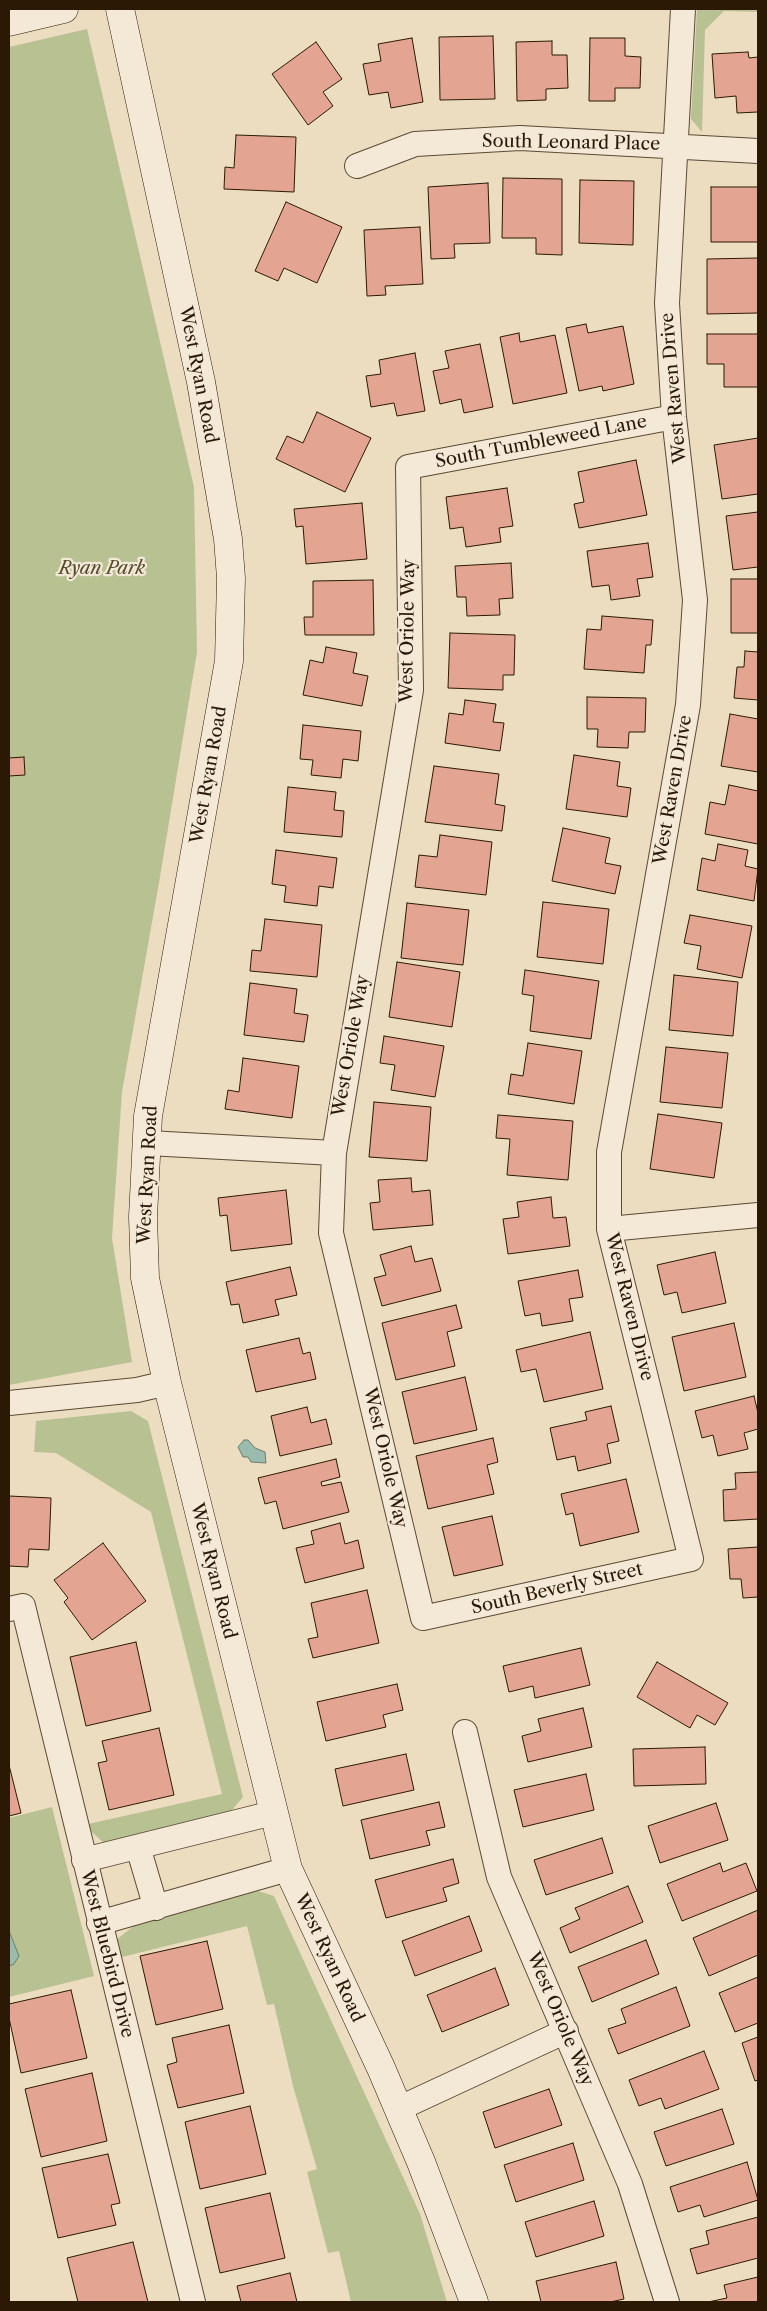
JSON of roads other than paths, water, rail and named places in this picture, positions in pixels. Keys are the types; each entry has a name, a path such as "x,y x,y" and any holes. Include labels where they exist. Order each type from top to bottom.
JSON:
{"street":[{"path":"9,22 64,9"},
{"name":"West Ryan Road","path":"120,9 200,382 228,539 231,578 228,661 148,1116 148,1143 142,1217 145,1278 167,1383 288,1869 421,2162 474,2302"},
{"name":"West Raven Drive","path":"683,9 674,145 667,303 674,418 696,600 688,705 609,1152 609,1228 691,1559"},
{"name":"South Leonard Place","path":"357,166 415,144 520,138 758,151"},
{"name":"South Tumbleweed Lane","path":"408,467 674,418"},
{"name":"West Oriole Way","path":"408,467 411,690 334,1153 331,1233 423,1618"},
{"path":"148,1143 334,1153"},
{"path":"609,1228 758,1215"},
{"path":"9,1403 137,1390 167,1383"},
{"name":"South Beverly Street","path":"423,1618 691,1559"},
{"name":"West Bluebird Drive","path":"16,1608 84,1860 193,2302"},
{"name":"West Oriole Way","path":"465,1732 499,1877 630,2184 667,2302"},
{"path":"84,1860 273,1813"},
{"path":"138,1846 156,1908"},
{"path":"99,1923 288,1869"},
{"path":"398,2109 566,2031"}],"park label":[{"name":"Ryan Park","path":"102,569"}]}
